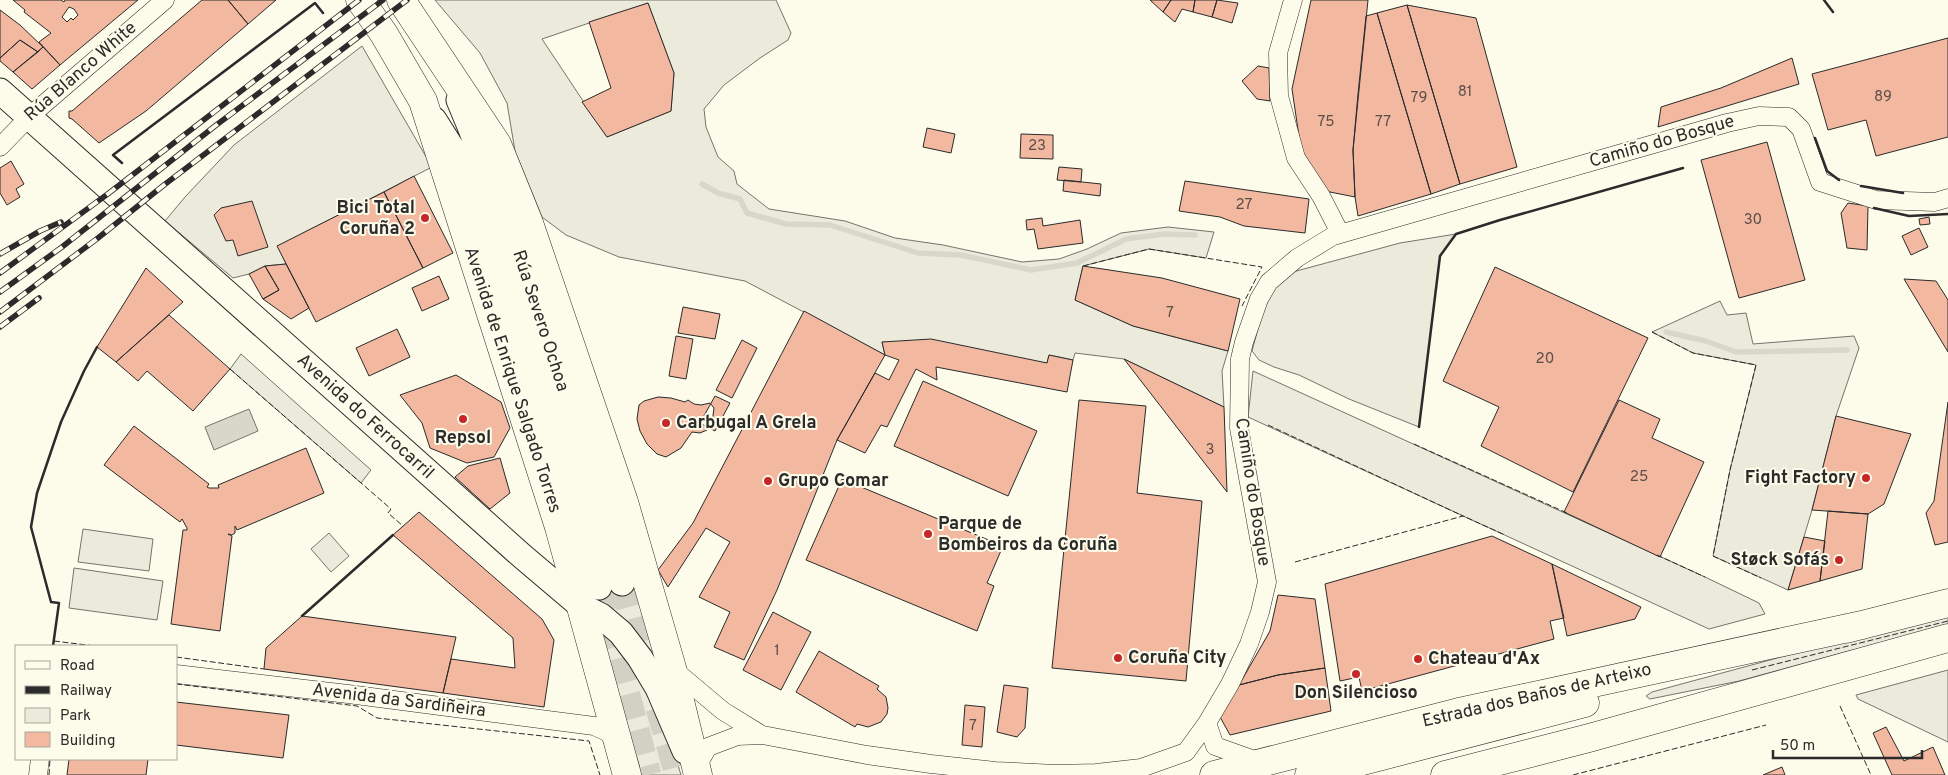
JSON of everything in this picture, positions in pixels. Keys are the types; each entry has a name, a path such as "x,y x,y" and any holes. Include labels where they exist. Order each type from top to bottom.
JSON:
{"main road":[{"name":"Avenida de Enrique Salgado Torres","path":"360,0 384,34 422,101 547,486 600,592 617,741 626,775"},
{"path":"401,0 497,144 529,223 624,502 672,668 698,773"},
{"name":"Estrada dos Baños de Arteixo","path":"1309,775 1670,680 1862,625 1948,603"},
{"name":"Estrada dos Baños de Arteixo","path":"1214,775 1459,712 1862,625"},
{"name":"Estrada dos Baños de Arteixo","path":"1446,775 1589,738 1948,638"},
{"name":"Estrada dos Baños de Arteixo","path":"1356,775 1577,719 1790,681"},
{"path":"617,741 621,775"}],"street":[{"name":"Rúa Blanco White","path":"0,147 30,116 164,0"},
{"path":"1293,0 1278,53 1279,96 1296,158 1321,196 1340,233"},
{"name":"Rúa Severo Ochoa","path":"443,65 480,150 509,228 568,407 600,592"},
{"name":"Avenida do Ferrocarril","path":"0,91 344,398 600,592 601,616 620,633 640,658 658,688 679,741 698,773"},
{"name":"Camiño do Bosque","path":"1053,774 1096,773 1141,768 1186,752 1230,684 1260,612 1267,582 1240,428 1240,359 1259,299 1269,282 1297,258 1340,233 1727,123 1759,116 1789,117 1801,129 1820,182 1876,200 1935,202 1948,198"},
{"path":"672,668 723,711 763,735"},
{"name":"Avenida da Sardiñeira","path":"178,674 594,726 609,733 617,741"},
{"path":"1207,722 1215,746 1261,763"},
{"path":"698,773 708,748 722,740 737,736 763,735 867,755 998,773 1053,774"},
{"path":"38,775 40,760"}],"green space":[{"path":"435,0 776,0 791,33 788,40 724,85 704,109 706,127 718,157 734,171 737,184 769,209 845,221 895,238 943,245 1022,262 1059,259 1087,249 1121,233 1168,227 1214,232 1206,258 1149,249 1083,266 1075,300 1133,326 1228,351 1222,371 1224,407 1124,359 1075,353 1073,360 1049,355 1047,363 882,342 885,355 745,281 619,257 566,235 542,217 515,151 507,103 480,53","holes":["648,3 674,73 671,111 607,137 542,39"]},
{"path":"362,46 432,167 278,246 286,264 265,266 249,274 233,278 165,221 234,145"},
{"path":"1456,234 1440,256 1419,427 1349,399 1299,375 1274,367 1259,360 1252,351 1264,309 1274,290 1289,273 1400,243"},
{"path":"1720,301 1727,315 1746,313 1753,344 1854,336 1859,348 1836,416 1812,510 1788,590 1713,556 1730,470 1756,365 1693,353 1652,332"},
{"path":"241,354 371,470 361,483 230,369"},
{"path":"1253,371 1705,577 1759,603 1765,614 1709,629 1248,417"},
{"path":"83,529 153,539 149,571 78,562"},
{"path":"329,533 349,556 331,572 311,549"},
{"path":"74,568 163,581 157,620 69,608"},
{"path":"635,586 657,657 653,659 590,599"},
{"path":"1948,615 1948,627 1849,651 1739,681 1650,699 1646,696 1652,692 1781,657"},
{"path":"599,628 631,660 671,742 681,775 642,775"},
{"path":"1948,670 1948,742 1858,699 1856,695"}],"shaded area":[{"path":"249,409 258,431 214,450 205,427"}],"building":[{"path":"13,0 61,0 64,2 65,0 138,0 60,65 39,42 51,33 24,12 25,10","holes":["69,7 74,9 78,15 73,20 71,18 67,22 62,17"]},
{"path":"202,0 228,0 248,24 146,111 99,143 69,118 69,111 72,111"},
{"path":"228,0 276,0 248,24"},
{"path":"1150,0 1171,0 1163,12"},
{"path":"1171,0 1195,0 1193,12 1182,9 1175,22 1163,12"},
{"path":"1195,0 1217,0 1212,17 1193,12"},
{"path":"1217,0 1238,3 1232,23 1212,17"},
{"path":"1311,0 1368,0 1353,150 1355,197 1325,191 1301,150 1292,89"},
{"path":"648,3 674,73 671,111 607,137 582,102 611,88 589,22"},
{"path":"1407,5 1476,18 1517,167 1460,184"},
{"path":"1407,5 1460,184 1431,194 1377,13"},
{"path":"0,10 20,25 43,47 38,52 20,40 0,58"},
{"path":"1377,13 1431,194 1358,216 1355,197 1353,150 1358,94 1366,16"},
{"path":"1948,38 1948,137 1876,156 1866,120 1828,130 1812,74"},
{"path":"20,40 38,52 13,72 0,61 0,58"},
{"path":"43,47 60,65 32,89 13,72"},
{"path":"1792,58 1799,84 1658,127 1661,107 1721,88"},
{"path":"1258,66 1269,68 1270,101 1257,99 1242,81"},
{"path":"927,128 955,134 951,153 923,147"},
{"path":"1021,134 1053,135 1053,159 1020,158"},
{"path":"1767,142 1805,280 1739,298 1701,160"},
{"path":"11,161 24,184 16,189 20,197 7,205 0,193 0,168"},
{"path":"1059,167 1082,169 1081,182 1057,180"},
{"path":"414,176 453,253 423,268 384,192"},
{"path":"1064,180 1101,184 1100,196 1063,191"},
{"path":"1185,181 1309,199 1305,233 1244,226 1220,217 1179,211"},
{"path":"384,192 423,268 316,322 277,246"},
{"path":"252,201 268,247 238,256 233,240 226,241 214,215 221,208"},
{"path":"1848,203 1868,206 1867,250 1847,248 1841,213"},
{"path":"1929,217 1930,224 1920,225 1919,219"},
{"path":"1042,218 1043,226 1080,220 1083,243 1038,249 1034,229 1027,230 1026,220"},
{"path":"1919,228 1928,247 1911,255 1902,236"},
{"path":"286,264 309,308 291,319 263,299 279,290 265,266"},
{"path":"265,266 279,290 263,299 249,274"},
{"path":"1083,266 1162,278 1240,299 1228,351 1133,326 1075,300"},
{"path":"1495,267 1648,338 1573,492 1481,446 1499,407 1443,381"},
{"path":"146,268 183,302 116,362 97,347"},
{"path":"439,276 449,299 422,311 412,288"},
{"path":"1904,279 1936,281 1948,300 1948,352"},
{"path":"683,307 720,314 715,339 678,333"},
{"name":"Grupo Comar","path":"804,311 885,355 837,440 777,590 744,660 714,647 730,612 699,597 730,542 706,528 668,587 658,570 693,523"},
{"path":"169,315 230,369 193,411 147,371 138,381 116,362"},
{"path":"397,329 410,357 369,376 356,348"},
{"path":"676,336 693,339 686,379 669,376"},
{"path":"931,339 1047,363 1049,355 1073,360 1067,392 936,367 937,380 916,369 887,427 881,425 865,453 837,440 875,373 889,380 899,360 885,355 882,342"},
{"path":"742,340 757,348 732,398 716,390"},
{"path":"1124,359 1224,407 1227,492"},
{"name":"Repsol","path":"456,375 501,402 510,428 494,457 467,463 430,448 422,423 400,395"},
{"path":"923,381 1037,431 1008,496 894,446"},
{"path":"715,396 730,403 715,431 700,423"},
{"path":"658,397 685,402 688,400 694,404 701,405 710,403 714,408 712,423 707,430 700,433 692,432 681,448 666,457 657,454 647,444 640,431 637,419 639,405 644,401"},
{"path":"1079,400 1146,406 1137,493 1202,501 1186,681 1052,668"},
{"path":"1619,400 1660,419 1652,438 1704,462 1660,557 1564,512"},
{"path":"1948,402 1948,542 1935,545 1926,513 1934,501"},
{"path":"1836,416 1911,434 1884,504 1868,514 1812,510"},
{"path":"134,426 209,484 207,487 209,488 219,488 218,485 306,448 324,493 237,530 235,526 235,533 232,535 228,534 232,536 220,631 171,624 183,530 187,530 187,528 182,519 180,522 104,465"},
{"path":"500,458 510,493 490,509 455,477 468,466"},
{"path":"842,479 1003,546 987,583 994,586 977,631 806,560"},
{"path":"1828,511 1868,514 1862,569 1820,581"},
{"path":"419,512 542,619 554,640 544,707 443,693 451,659 515,668 513,638 393,535"},
{"path":"1492,536 1552,564 1564,618 1550,621 1554,639 1362,691 1359,677 1340,681 1325,584"},
{"path":"1804,537 1825,541 1820,581 1788,590"},
{"path":"1552,564 1641,607 1635,619 1567,636"},
{"path":"1278,595 1315,599 1325,668 1278,675 1239,685 1270,631"},
{"path":"773,612 811,632 781,690 743,670"},
{"path":"302,616 456,637 443,693 264,669 266,648"},
{"path":"819,651 879,686 877,689 886,697 888,708 887,714 881,722 868,727 857,724 855,727 796,692"},
{"path":"1325,668 1331,711 1230,735 1220,717 1239,685 1278,675"},
{"path":"1004,685 1028,688 1025,728 1017,737 997,732"},
{"path":"178,702 289,715 283,758 178,745"},
{"path":"965,705 985,707 982,747 962,745"},
{"path":"1886,727 1904,761 1933,747 1945,775 1892,775 1873,733"},
{"path":"69,760 148,760 146,775 67,775"},
{"path":"1782,767 1785,775 1763,775"}],"waterway":[{"path":"702,184 718,193 740,199 747,213 786,224 830,225 918,253 961,255 1031,270 1077,263 1126,239 1164,234 1195,235"},
{"path":"1666,332 1706,341 1736,352 1847,350"}],"tunnel":[{"path":"622,583 645,664"},
{"path":"599,587 649,775"},
{"path":"658,708 677,775"}],"railway":[{"path":"0,273 109,193 359,0"},
{"path":"0,292 62,247 215,126 383,0"},
{"path":"0,312 407,0"},
{"path":"0,254 40,231 61,222"},
{"path":"0,327 39,298"}],"fence":[{"path":"1083,266 1149,249 1262,267 1242,306"},
{"path":"1652,332 1693,353 1756,365 1730,470 1713,556 1761,578"},
{"path":"230,369 391,509 388,513 403,526"},
{"path":"1268,425 1463,516"},
{"path":"1414,444 1567,513"},
{"path":"1295,562 1463,516 1505,535"},
{"path":"1657,555 1705,577"},
{"path":"1752,670 1948,621"},
{"path":"54,641 87,645"},
{"path":"178,657 264,669"},
{"path":"178,684 357,706 377,718 589,741 600,775"},
{"path":"1840,706 1871,775"},
{"path":"1573,775 1766,725"},
{"path":"49,775 50,760"}],"wall":[{"path":"1824,0 1833,12"},
{"path":"122,163 113,155 315,3 323,13"},
{"path":"1815,138 1827,171 1839,180"},
{"path":"1419,427 1440,256 1456,234 1683,168"},
{"path":"1861,186 1903,193"},
{"path":"1874,208 1909,216 1948,214"},
{"path":"53,645 59,603 51,602 31,527 37,493 61,422 97,347"},
{"path":"302,616 393,535"}],"place":[{"name":"Bici Total Coruña 2","path":"425,218"},
{"name":"Repsol","path":"463,419"},
{"name":"Carbugal A Grela","path":"666,423"},
{"name":"Fight Factory","path":"1866,478"},
{"name":"Grupo Comar","path":"768,481"},
{"name":"Parque de Bombeiros da Coruña","path":"928,534"},
{"name":"Støck Sofás","path":"1839,560"},
{"name":"Coruña City","path":"1118,658"},
{"name":"Chateau d'Ax","path":"1418,659"},
{"name":"Don Silencioso","path":"1356,674"}]}
